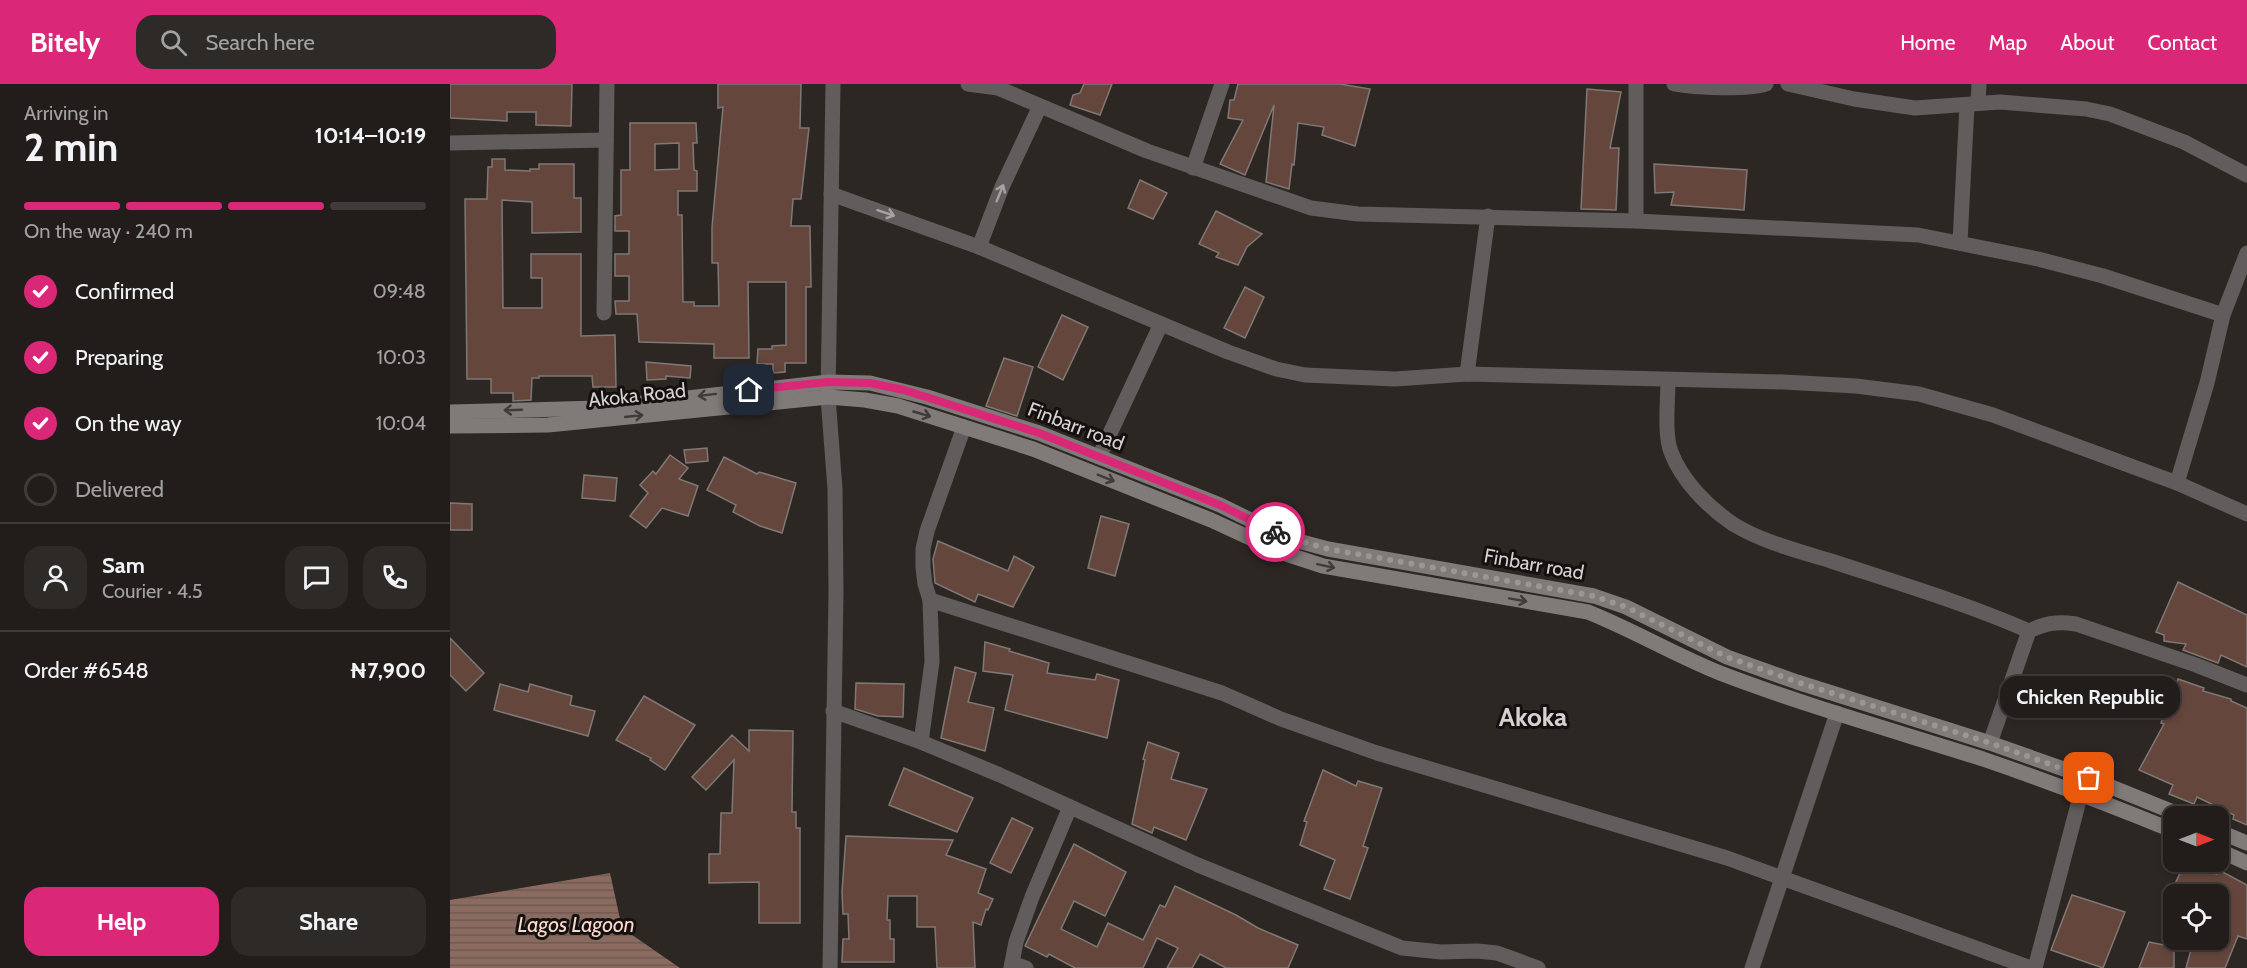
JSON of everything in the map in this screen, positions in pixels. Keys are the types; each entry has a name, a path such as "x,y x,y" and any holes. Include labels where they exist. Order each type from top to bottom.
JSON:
{"main road":[{"name":"Finbarr road","path":"828,389 870,383 904,390 996,418 1220,505 1287,537 1328,549 1594,596 1626,607 1727,657 1883,711 1990,743 2089,778 2163,808"},
{"name":"Finbarr road","path":"828,389 898,406 1033,449 1211,520 1280,552 1323,566 1588,612 1619,624 1646,640 1718,672 2081,793 2163,827"},
{"path":"450,412 598,408 828,389"},
{"name":"Akoka Road","path":"450,426 548,425 828,389"},
{"path":"2229,836 2247,843"},
{"path":"2229,855 2247,863"}],"street":[{"path":"604,314 607,84"},
{"path":"830,968 835,489 828,389 833,84"},
{"path":"968,84 998,86 1040,106 1193,168 1311,208 1358,214 1636,220 1918,235 2038,259 2103,276 2223,315"},
{"path":"1193,168 1222,84"},
{"path":"1636,84 1636,220"},
{"path":"1674,84 1730,87 1766,84"},
{"path":"1788,84 1854,99 1915,108 2000,102 2056,106 2110,114 2184,142 2247,175"},
{"path":"1960,242 1973,104 1979,84"},
{"path":"978,247 1002,187 1040,106"},
{"path":"450,143 606,140"},
{"path":"831,194 978,247 1228,352 1275,369 1305,375 1395,379 1467,374 1856,386 1919,394 1993,415 2176,483 2247,513"},
{"path":"1467,374 1488,216"},
{"path":"2176,483 2207,383 2223,315 2247,253"},
{"path":"1099,457 1161,324"},
{"path":"1668,380 1668,438 1673,459 1683,476 1700,495 1735,525 1793,549 1982,610 2030,631"},
{"path":"921,742 932,662 930,600 924,584 923,549 927,531 964,427"},
{"path":"930,600 1221,693 1281,719 1377,753 1632,828 1784,878 2033,968 2081,793"},
{"path":"1990,743 2030,631 2045,623 2059,621 2076,624 2247,685"},
{"path":"833,711 921,742 1000,775 1198,865 1402,948 1440,952 1497,953 1538,968"},
{"path":"1752,968 1784,878 1837,713"},
{"path":"1016,966 1016,942 1032,897 1070,807"}],"water":[{"name":"Lagos Lagoon","path":"610,873 622,928 680,968 450,968 450,900"}],"building":[{"path":"450,84 572,84 571,126 536,125 536,112 507,112 507,121 450,118"},
{"path":"718,84 801,84 800,128 809,128 801,199 793,199 791,226 810,226 811,287 806,287 806,363 785,363 785,372 773,373 773,364 757,364 758,349 772,349 772,346 786,345 786,282 748,282 749,358 714,358 714,344 639,342 637,314 616,314 615,301 629,301 629,276 615,276 615,254 629,254 629,231 615,231 615,216 621,215 621,170 630,170 630,123 696,123 697,143 693,143 697,191 678,191 678,215 682,215 683,302 694,302 694,306 719,306 718,263 712,263 712,227 723,107 718,108","holes":["679,143 679,169 655,170 655,144"]},
{"path":"1084,84 1112,84 1100,115 1070,105 1073,95 1080,93"},
{"path":"1238,84 1340,84 1370,89 1355,146 1322,135 1324,127 1298,123 1289,189 1266,182 1274,105 1245,175 1220,164 1243,120 1228,118 1230,100 1234,100"},
{"path":"1587,89 1621,92 1610,148 1619,148 1616,210 1581,209"},
{"path":"492,159 505,159 505,170 530,171 530,169 539,169 539,164 574,164 574,198 581,198 581,232 532,233 532,202 502,200 503,308 542,308 542,278 531,278 531,254 581,254 581,336 615,335 616,387 593,387 592,376 539,376 539,378 532,378 531,400 513,401 513,393 491,393 491,379 467,379 465,199 487,199 488,167 492,167"},
{"path":"1654,164 1747,170 1744,210 1671,205 1674,192 1655,193"},
{"path":"1140,180 1167,193 1153,219 1128,208"},
{"path":"1216,211 1262,234 1247,247 1238,265 1216,257 1219,253 1199,244"},
{"path":"1245,287 1264,297 1245,338 1224,328"},
{"path":"1062,315 1088,327 1063,380 1038,367"},
{"path":"1004,358 1033,367 1017,416 986,406"},
{"path":"646,362 691,366 690,378 666,376 666,379 647,380"},
{"path":"707,448 708,461 686,463 684,450"},
{"path":"670,455 688,468 679,479 698,486 688,516 662,508 646,528 630,516 648,493 640,485 653,471 656,474"},
{"path":"724,457 757,474 759,472 796,483 782,533 760,526 733,512 736,505 707,490"},
{"path":"584,475 617,478 615,501 582,498"},
{"path":"450,503 472,504 472,530 450,530"},
{"path":"1101,516 1129,524 1115,576 1088,568"},
{"path":"938,541 1008,571 1014,556 1034,567 1013,607 978,594 975,602 935,583 933,559"},
{"path":"2178,582 2247,615 2247,667 2221,655 2218,663 2183,650 2186,644 2164,641 2164,635 2156,632"},
{"path":"450,638 484,673 466,691 450,675"},
{"path":"985,642 1049,663 1047,673 1095,680 1097,674 1119,680 1107,738 1005,710 1013,675 983,671"},
{"path":"955,667 976,673 968,702 994,708 985,751 941,738"},
{"path":"2178,679 2204,688 2203,691 2231,699 2247,708 2247,825 2233,819 2234,815 2229,813 2229,806 2216,806 2197,797 2194,804 2169,794 2173,785 2139,770 2164,724 2161,723"},
{"path":"856,683 904,684 903,717 878,716 855,709"},
{"path":"500,684 528,692 530,684 572,696 570,705 595,711 588,736 494,710"},
{"path":"644,696 695,725 665,770 650,760 651,758 616,740"},
{"path":"749,730 793,731 792,812 796,812 796,828 800,828 800,923 759,923 759,882 709,883 709,854 720,854 721,813 732,813 734,760 706,790 692,777 732,735 749,751"},
{"path":"1148,742 1179,753 1171,779 1207,789 1186,840 1154,827 1152,833 1132,824"},
{"path":"904,768 973,798 957,832 889,805"},
{"path":"1323,770 1356,786 1358,781 1382,788 1363,846 1368,848 1350,899 1324,889 1335,860 1300,845 1307,822 1304,821"},
{"path":"1012,818 1033,828 1011,873 990,863"},
{"path":"846,836 953,840 946,855 986,869 978,893 993,899 988,910 986,909 981,925 973,922 975,968 937,968 935,927 917,927 917,896 888,896 887,920 890,920 890,939 894,939 894,962 842,962 843,939 849,939 848,914 843,914 842,892"},
{"path":"1074,844 1126,872 1105,916 1074,901 1061,929 1097,947 1108,923 1143,940 1160,905 1165,907 1175,886 1258,928 1298,945 1288,968 1226,968 1200,954 1192,968 1167,968 1178,948 1157,938 1143,968 1075,968 1049,954 1047,957 1025,946"},
{"path":"2181,872 2217,874 2223,872 2247,885 2247,939 2238,936 2225,968 2186,968 2191,950 2229,950 2229,884 2175,884"},
{"path":"2072,895 2125,912 2103,968 2051,950"},
{"path":"2149,942 2163,945 2163,950 2174,950 2174,968 2139,968"}],"way so far":[{"path":"1275,532 1328,549 1594,596 1626,607 1727,657 1892,714 1990,743 2089,778"}],"place":[{"name":"Chicken Republic","path":"2089,778"}],"district":[{"name":"Akoka","path":"1533,717"}],"route":[{"path":"749,390 828,382 870,383 904,390 1039,433 1220,505 1275,532"}]}
